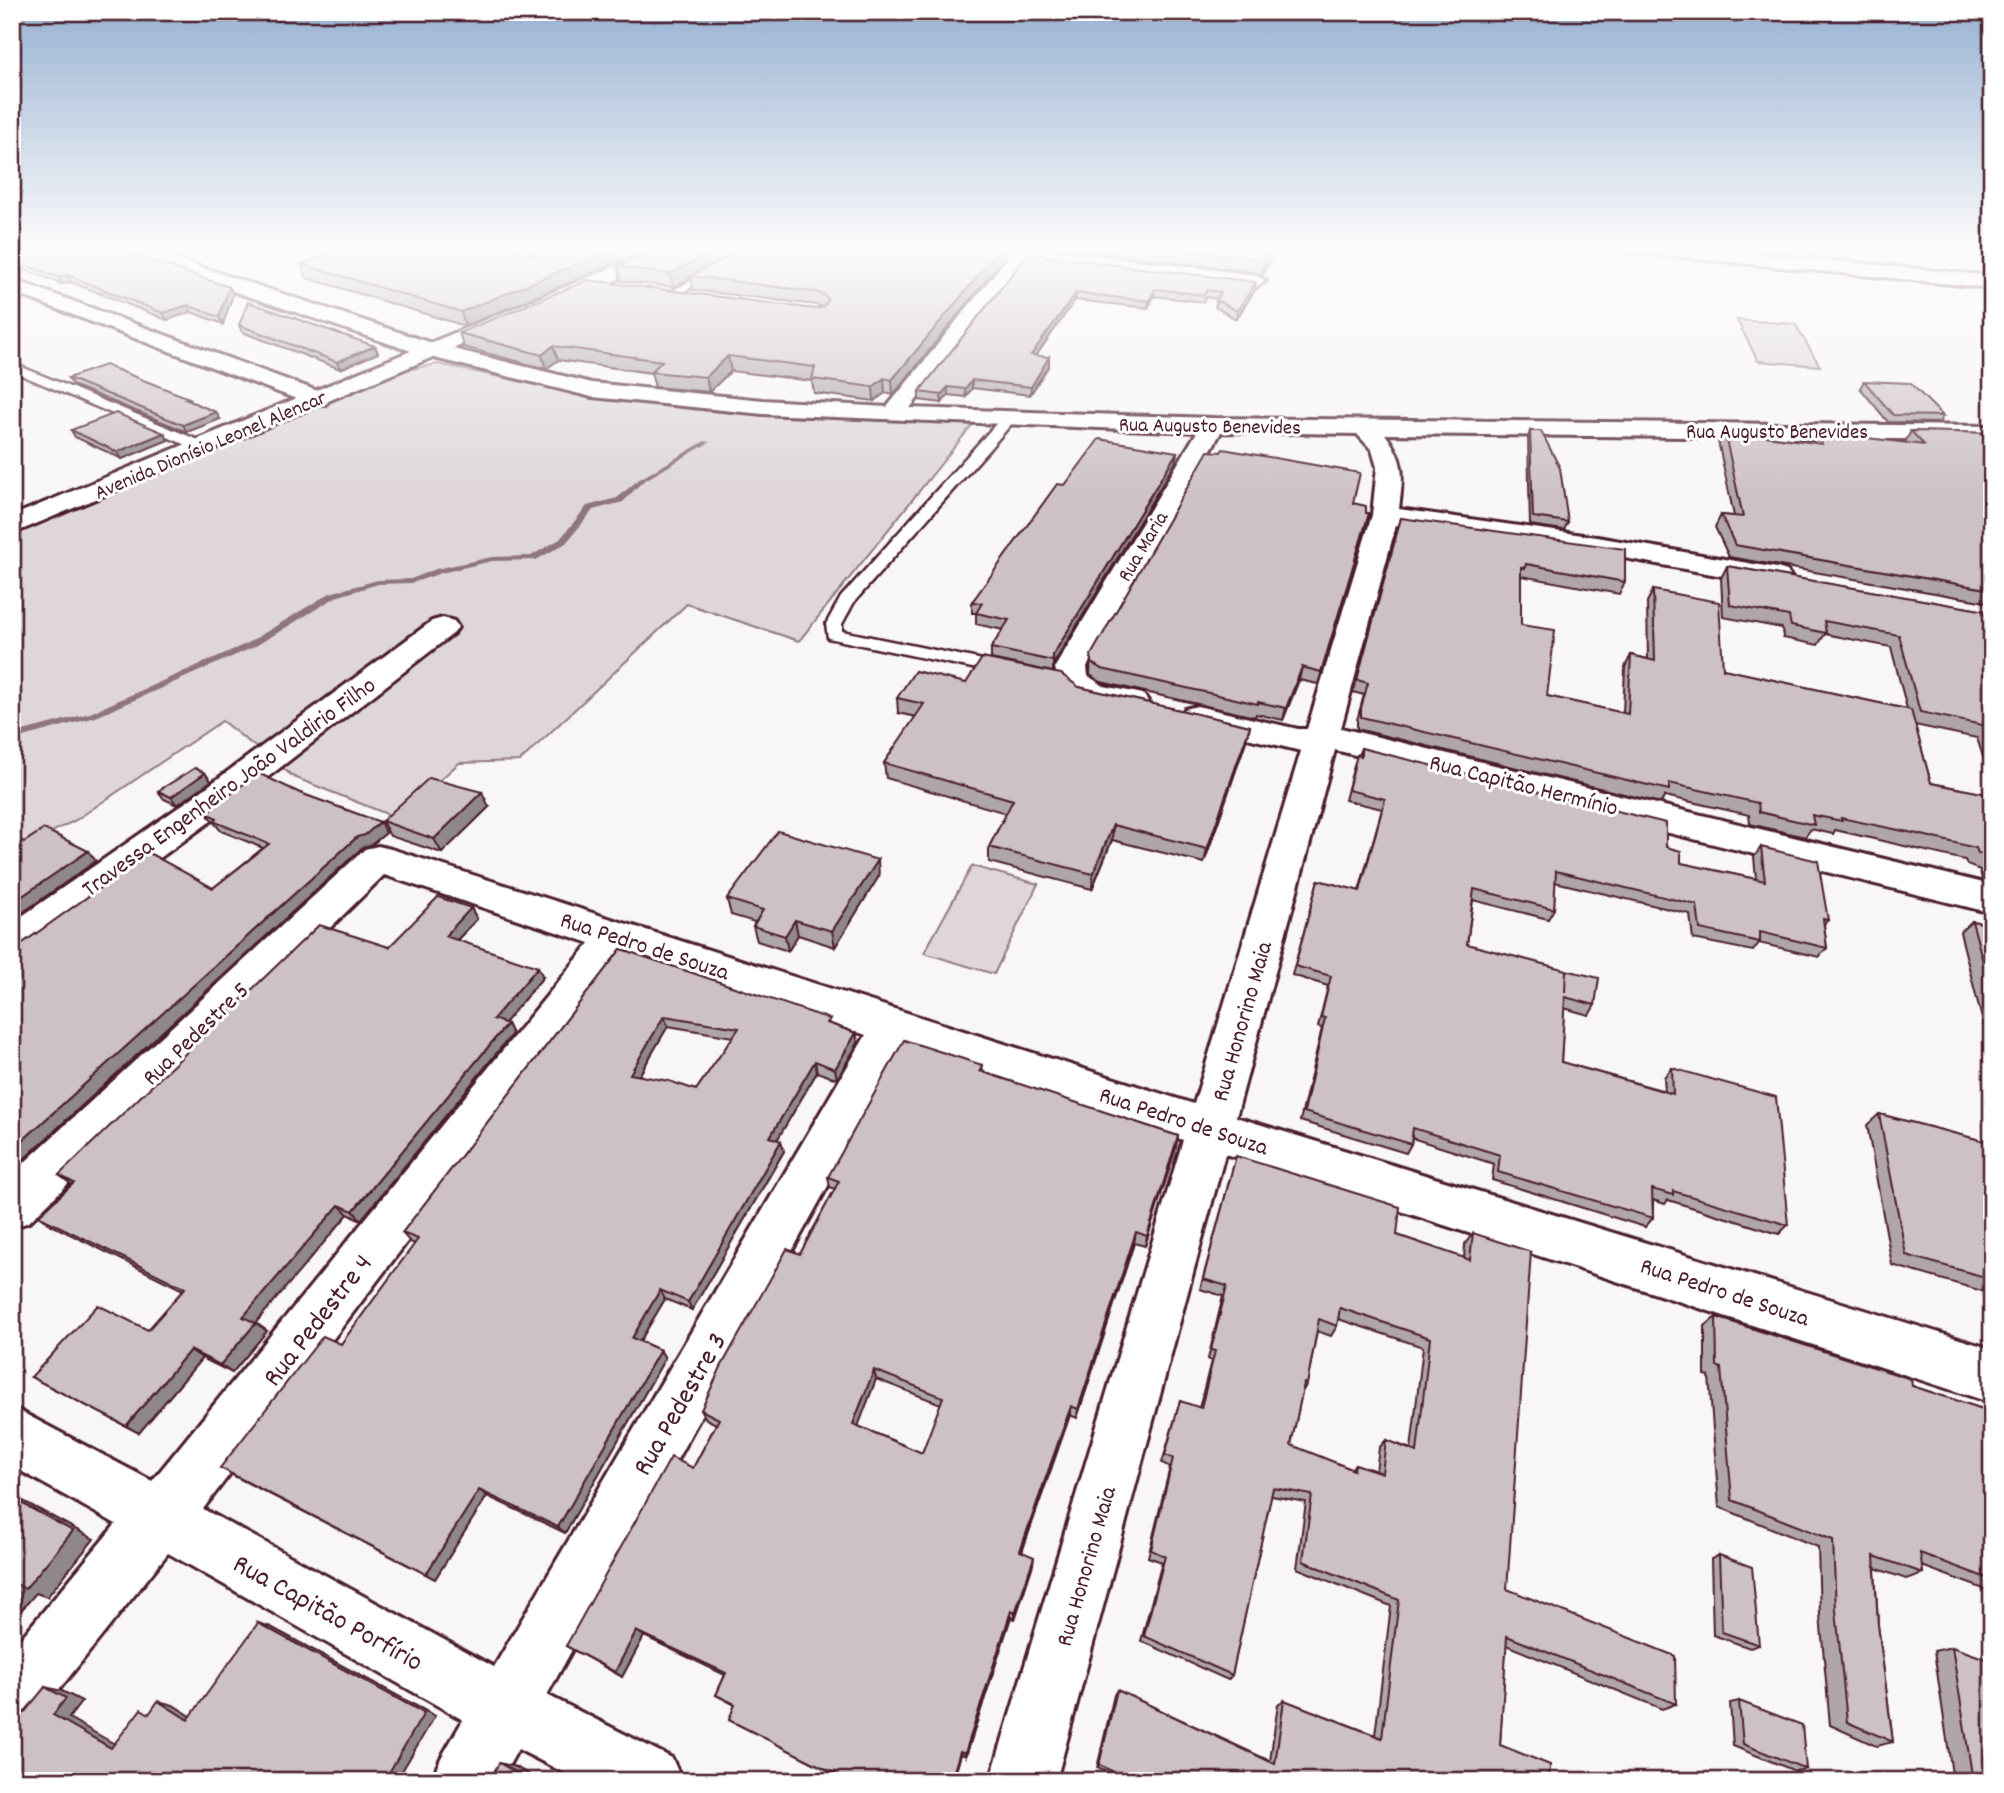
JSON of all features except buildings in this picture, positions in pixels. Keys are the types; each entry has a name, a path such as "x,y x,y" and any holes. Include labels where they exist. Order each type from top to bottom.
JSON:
{"street":[{"path":"135,331 318,399"},
{"name":"Rua Augusto Benevides","path":"373,331 434,351 536,378 635,396 763,407 1213,425 1992,433"},
{"name":"Avenida Dionísio Leonel Alencar","path":"12,526 481,331"},
{"path":"893,414 959,331"},
{"name":"Rua Maria","path":"1068,677 1213,425"},
{"name":"Rua Honorino Maia","path":"1023,1781 1385,516 1391,463 1381,443 1366,428"},
{"path":"1385,516 1597,545 1807,582"},
{"name":"Travessa Engenheiro João Valdirio Filho","path":"12,944 202,809 443,627"},
{"name":"Rua Capitão Hermínio","path":"1068,677 1090,692 1298,740 1342,739 1992,899"},
{"name":"Rua Pedro de Souza","path":"378,859 1210,1129 1992,1376"},
{"name":"Rua Pedestre 5","path":"12,1206 378,859"},
{"name":"Rua Pedestre 4","path":"12,1699 160,1517 618,936"},
{"name":"Rua Pedestre 3","path":"464,1781 894,1026"},
{"name":"Rua Capitão Porfírio","path":"12,1434 505,1708 649,1781"}],"lane":[{"path":"12,367 203,447"},
{"path":"1009,418 847,600 834,624 834,634 1020,673"}],"shaded area":[{"path":"1742,331 1799,331 1820,366 1758,361"},
{"path":"438,364 598,398 710,411 784,417 973,424 799,641 687,604 520,761 459,763 397,818 294,777 222,721 76,820 12,852 12,532 390,373"},
{"path":"972,866 1038,884 994,974 924,953"}],"waterway":[{"path":"12,737 93,715 251,645 333,595 378,582 412,581 439,571 492,559 533,558 563,541 590,508 620,500 640,481 707,442"}]}
